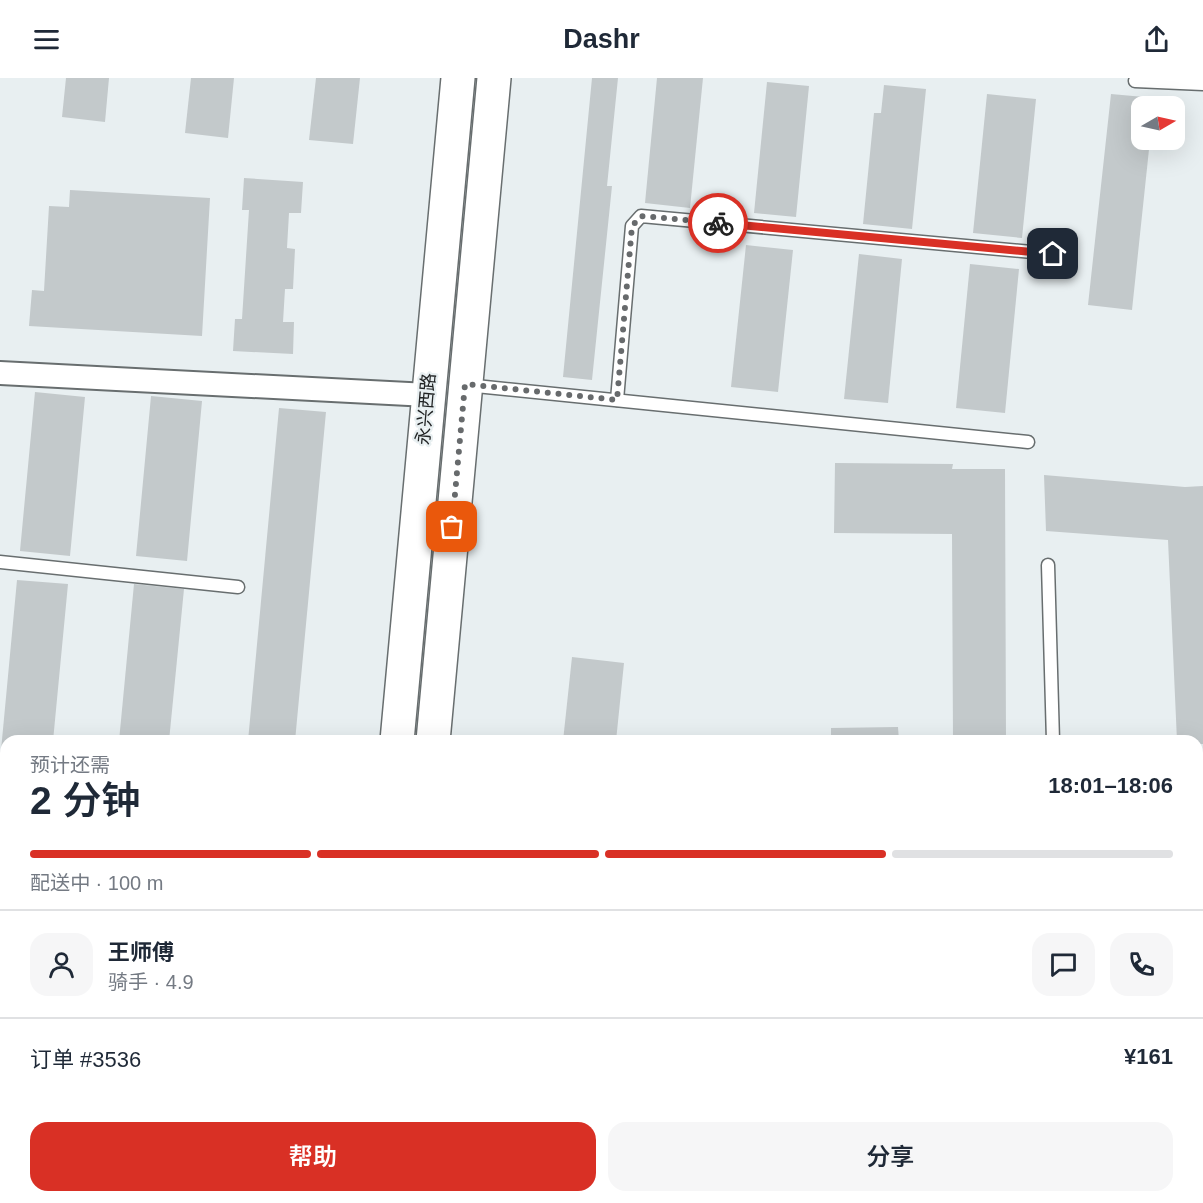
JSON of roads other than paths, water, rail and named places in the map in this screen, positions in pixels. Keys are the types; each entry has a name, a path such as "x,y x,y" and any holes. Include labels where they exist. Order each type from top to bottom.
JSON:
{"main road":[{"name":"永兴西路","path":"398,735 458,78"},
{"name":"永兴西路","path":"434,735 494,78"}],"street":[{"path":"0,372 428,395"}],"lane":[{"path":"1135,81 1203,84"},
{"path":"617,400 632,226 641,216 1053,254"},
{"path":"465,384 1028,442"},
{"path":"0,562 238,587"},
{"path":"1048,565 1053,735"}]}
